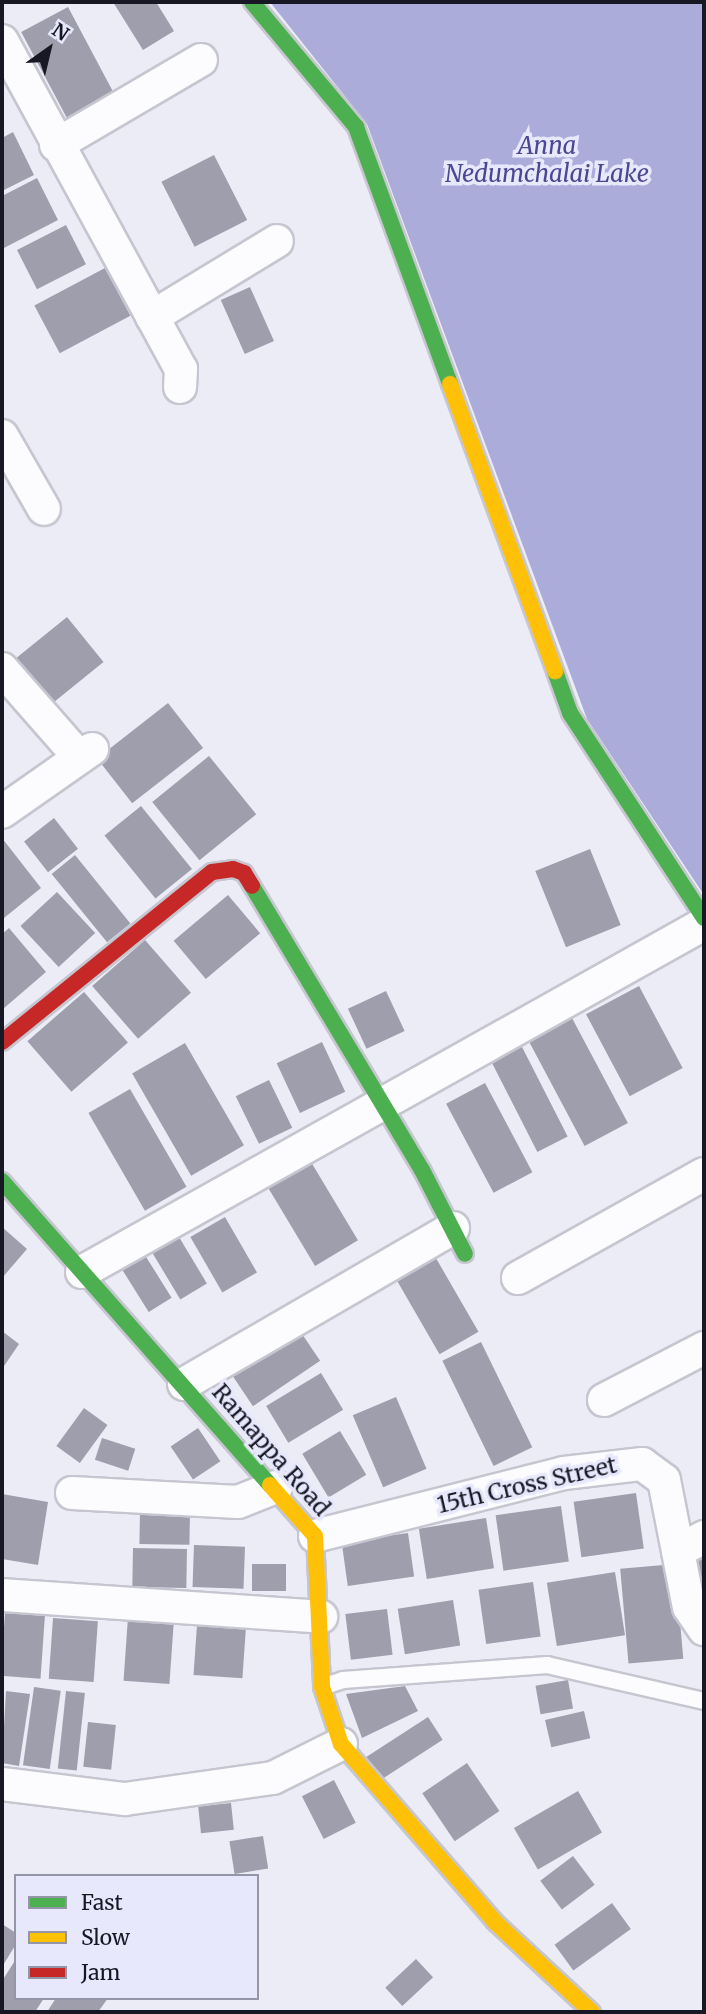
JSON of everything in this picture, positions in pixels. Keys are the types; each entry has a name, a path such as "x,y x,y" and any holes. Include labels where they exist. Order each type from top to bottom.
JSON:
{"street":[{"path":"251,2 356,127 569,713 704,918"},
{"path":"2,41 56,145 181,369 180,387"},
{"path":"56,145 201,60"},
{"path":"152,317 277,241"},
{"path":"2,436 44,509"},
{"path":"2,669 86,753 2,812"},
{"path":"2,1042 212,872 233,869 252,881 383,1104 459,1241 184,1384"},
{"path":"82,1272 704,924"},
{"path":"518,1278 704,1174"},
{"name":"Ramappa Road","path":"2,1181 276,1487 315,1536 321,1617 322,1687 341,1744 495,1922 592,2012"},
{"path":"604,1400 704,1348"},
{"name":"15th Cross Street","path":"315,1536 564,1473 628,1462 656,1471 664,1480 691,1544"},
{"path":"72,1493 238,1502 276,1487"},
{"path":"691,1544 690,1607 704,1629"},
{"path":"2,1595 321,1617"},
{"path":"2,1784 125,1799 273,1777 341,1744"}],"lane":[{"path":"322,1687 344,1680 547,1665 704,1701"}],"water":[{"name":"Anna Nedumchalai Lake","path":"270,2 704,2 704,895 587,719 367,124"}],"building":[{"path":"113,2 156,2 174,31 143,50"},
{"path":"68,7 114,94 67,118 21,32"},
{"path":"13,132 34,175 2,191 2,138"},
{"path":"214,155 247,220 195,247 161,182"},
{"path":"37,178 58,220 2,249 2,196"},
{"path":"66,225 86,264 37,289 17,250"},
{"path":"105,268 130,316 60,353 34,306"},
{"path":"250,287 274,341 245,354 221,300"},
{"path":"67,617 104,662 52,704 16,659"},
{"path":"168,703 203,748 132,803 97,758"},
{"path":"209,756 256,814 199,860 152,802"},
{"path":"141,806 192,869 155,899 104,836"},
{"path":"54,818 78,849 48,872 24,841"},
{"path":"2,838 41,888 4,918 2,915"},
{"path":"590,849 621,925 566,947 535,871"},
{"path":"75,855 130,923 107,942 52,874"},
{"path":"57,892 95,933 59,967 20,926"},
{"path":"228,895 260,933 206,979 174,941"},
{"path":"9,928 46,972 3,1009 2,934"},
{"path":"145,940 191,993 138,1039 92,986"},
{"path":"639,986 683,1068 630,1096 586,1014"},
{"path":"386,991 405,1031 367,1049 348,1009"},
{"path":"84,992 128,1043 71,1092 27,1041"},
{"path":"572,1018 628,1123 585,1146 529,1041"},
{"path":"322,1042 345,1092 300,1113 277,1063"},
{"path":"185,1043 244,1145 191,1176 132,1074"},
{"path":"520,1043 568,1137 537,1152 490,1058"},
{"path":"269,1080 292,1128 259,1144 236,1096"},
{"path":"485,1083 532,1172 494,1193 446,1104"},
{"path":"130,1089 186,1187 145,1211 88,1113"},
{"path":"308,1157 358,1240 315,1266 265,1183"},
{"path":"225,1217 257,1272 222,1292 190,1237"},
{"path":"2,1227 27,1249 2,1278"},
{"path":"176,1232 207,1283 180,1299 149,1248"},
{"path":"143,1252 172,1298 149,1312 120,1266"},
{"path":"433,1253 478,1332 440,1354 394,1276"},
{"path":"2,1331 19,1344 2,1369"},
{"path":"300,1331 320,1361 253,1406 233,1376"},
{"path":"481,1342 532,1447 494,1466 442,1361"},
{"path":"321,1373 343,1410 288,1443 266,1406"},
{"path":"396,1397 426,1469 383,1487 353,1415"},
{"path":"84,1408 107,1425 80,1463 56,1446"},
{"path":"198,1428 220,1461 193,1480 171,1446"},
{"path":"340,1431 366,1475 329,1497 302,1454"},
{"path":"102,1438 135,1449 128,1471 95,1460"},
{"path":"636,1493 644,1548 581,1557 574,1502"},
{"path":"2,1494 48,1502 38,1565 2,1559"},
{"path":"561,1506 569,1561 503,1571 496,1515"},
{"path":"140,1511 190,1512 189,1545 139,1544"},
{"path":"486,1518 494,1568 427,1579 419,1529"},
{"path":"408,1533 414,1577 348,1586 342,1542"},
{"path":"194,1545 245,1547 244,1589 193,1587"},
{"path":"133,1548 187,1549 186,1588 132,1587"},
{"path":"704,1557 704,1596 687,1567"},
{"path":"252,1564 286,1564 286,1591 252,1591"},
{"path":"675,1564 683,1659 628,1663 620,1569"},
{"path":"615,1572 625,1635 557,1646 547,1583"},
{"path":"533,1582 541,1636 486,1644 479,1590"},
{"path":"453,1600 460,1645 405,1654 398,1609"},
{"path":"387,1609 393,1655 351,1660 345,1614"},
{"path":"5,1613 45,1616 41,1679 2,1676"},
{"path":"128,1617 174,1620 169,1684 124,1681"},
{"path":"53,1618 98,1621 94,1682 49,1679"},
{"path":"197,1625 246,1628 242,1678 194,1675"},
{"path":"568,1680 573,1709 541,1714 536,1686"},
{"path":"405,1686 418,1711 362,1738 346,1694"},
{"path":"34,1687 61,1691 50,1769 23,1765"},
{"path":"6,1691 30,1694 19,1766 2,1763"},
{"path":"66,1691 85,1693 77,1771 58,1769"},
{"path":"584,1711 590,1738 551,1747 545,1720"},
{"path":"428,1717 443,1740 380,1780 365,1758"},
{"path":"88,1722 116,1725 111,1770 83,1767"},
{"path":"467,1763 499,1811 455,1841 422,1793"},
{"path":"334,1780 356,1823 324,1839 302,1796"},
{"path":"578,1791 602,1833 538,1870 514,1828"},
{"path":"231,1803 234,1830 201,1833 198,1806"},
{"path":"263,1836 268,1869 235,1874 229,1841"},
{"path":"573,1856 595,1885 562,1909 540,1881"},
{"path":"612,1903 631,1929 573,1971 555,1945"},
{"path":"2,1924 14,1932 14,1947 2,1967"},
{"path":"416,1959 433,1977 402,2006 385,1988"},
{"path":"14,1962 14,2000 43,2000 35,2012 2,2012 2,1981"},
{"path":"55,2000 107,2000 98,2012 47,2012"}],"traffic: fast":[{"path":"252,2 356,127 450,384"},
{"path":"555,671 570,713 704,918"},
{"path":"252,886 422,1170 465,1254"},
{"path":"2,1181 270,1485"}],"traffic: slow":[{"path":"450,384 555,671"},
{"path":"270,1485 315,1536 322,1687 341,1744 495,1922 592,2012"}],"traffic: jam":[{"path":"2,1042 212,872 233,869 244,873 252,886"}]}
